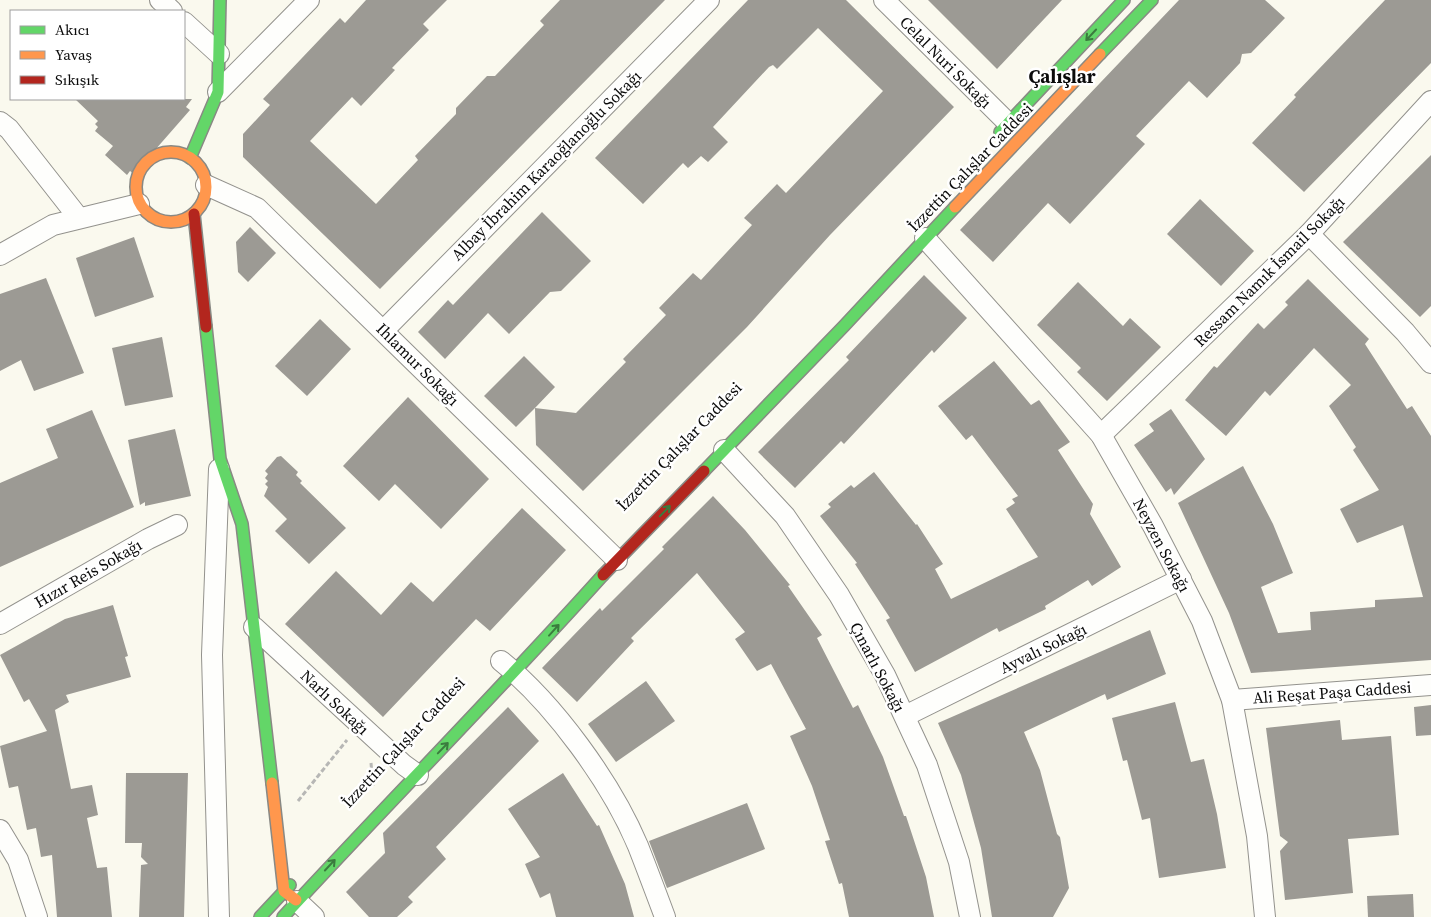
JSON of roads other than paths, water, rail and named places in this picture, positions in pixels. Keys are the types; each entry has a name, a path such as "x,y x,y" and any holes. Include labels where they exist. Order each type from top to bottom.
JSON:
{"main road":[{"path":"190,158 218,92 220,0"},
{"name":"İzzettin Çalışlar Caddesi","path":"1002,130 1124,0"},
{"name":"İzzettin Çalışlar Caddesi","path":"260,917 291,896 407,767 607,551 724,450 1152,0"},
{"path":"169,152 180,153 190,158 204,174 206,185 201,205 194,214 175,222 164,222 154,218 139,204 137,186 139,174 149,161 169,152"},
{"path":"194,214 220,459 242,524 254,627 291,896 283,917"},
{"name":"İzzettin Çalışlar Caddesi","path":"291,896 296,880"}],"street":[{"path":"160,0 171,10"},
{"path":"218,92 309,0"},
{"name":"Albay İbrahim Karaoğlanoğlu Sokağı","path":"384,330 708,0"},
{"name":"Celal Nuri Sokağı","path":"884,0 1002,130"},
{"path":"185,23 219,54"},
{"name":"Ressam Namık İsmail Sokağı","path":"1101,435 1310,234 1431,101"},
{"path":"0,122 8,129 78,217"},
{"name":"Ihlamur Sokağı","path":"206,185 257,208 384,330 607,551"},
{"path":"0,255 54,225 78,217 139,204"},
{"path":"1310,234 1405,332 1431,363"},
{"name":"Neyzen Sokağı","path":"924,238 1101,435 1181,579 1202,621 1232,700 1257,836 1265,917"},
{"name":"Çınarlı Sokağı","path":"724,450 785,516 839,595 885,674 928,766 959,862 970,917"},
{"path":"219,917 212,655 220,459"},
{"name":"Hızır Reis Sokağı","path":"0,624 139,544 177,525"},
{"name":"Ayvalı Sokağı","path":"905,716 1181,579"},
{"name":"Narlı Sokağı","path":"254,627 407,767"},
{"path":"504,664 554,714 598,773 637,844 665,917"},
{"name":"Ali Reşat Paşa Caddesi","path":"1232,700 1431,685"},
{"path":"0,830 18,860 37,917"},
{"path":"291,896 314,917"}],"district":[{"name":"Çalışlar","path":"1062,76"}]}
